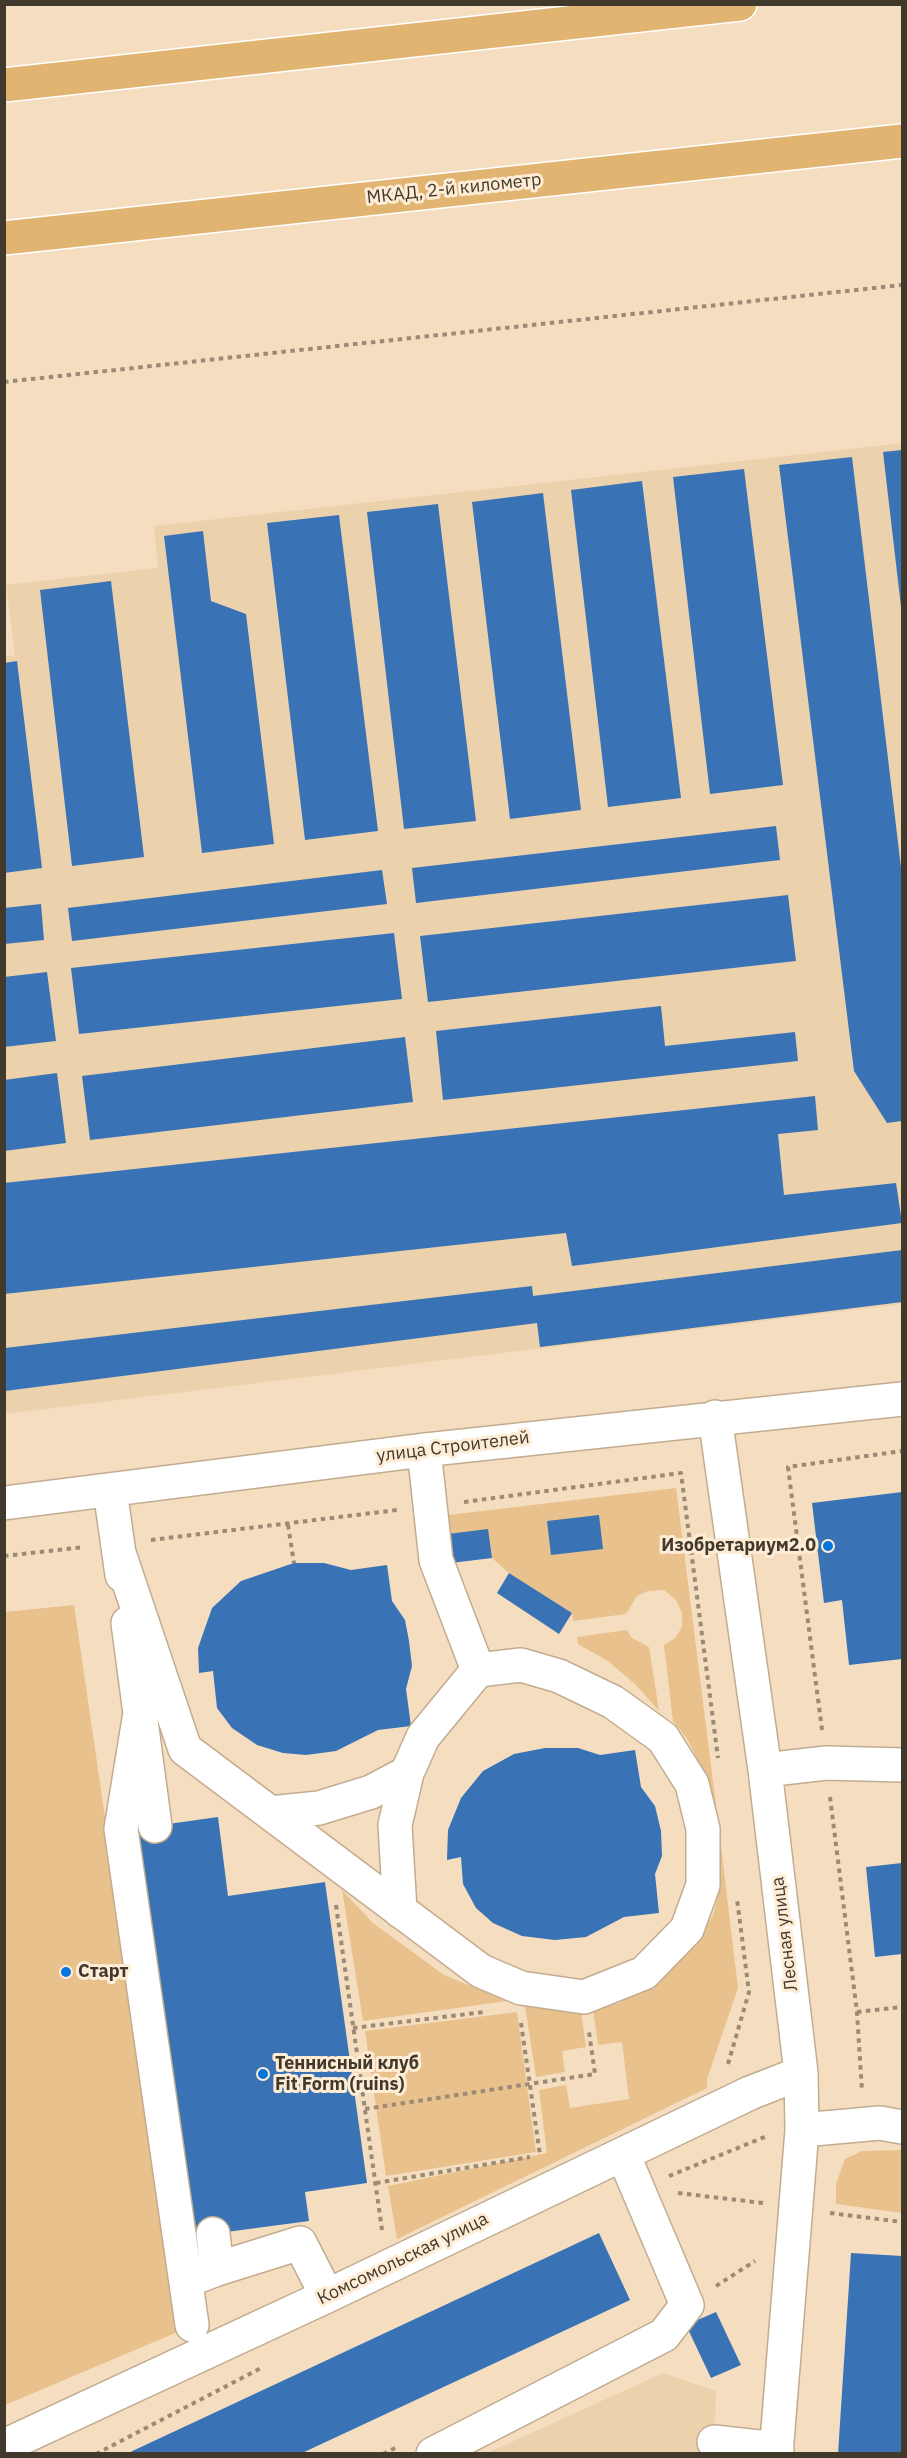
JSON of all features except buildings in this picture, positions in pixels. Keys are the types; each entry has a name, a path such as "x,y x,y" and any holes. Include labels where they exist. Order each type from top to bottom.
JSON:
{"highway":[{"path":"4,85 740,4"},
{"name":"МКАД, 2-й километр","path":"4,238 903,141"}],"street":[{"name":"улица Строителей","path":"4,1503 424,1450 715,1417 903,1399"},
{"name":"Лесная улица","path":"715,1417 765,1770 801,2073 802,2130 776,2451"},
{"path":"424,1450 436,1560 478,1670"},
{"path":"110,1490 155,1826"},
{"path":"119,1548 185,1749 400,1911 520,1998 584,1997 644,1973 687,1929 703,1885 703,1829 692,1784 663,1738 613,1702 559,1676 521,1665 478,1670 423,1737 407,1773 395,1825 400,1911"},
{"path":"140,1713 121,1829 192,2325"},
{"path":"765,1770 826,1763 903,1765"},
{"path":"270,1813 319,1808 370,1792 407,1773"},
{"name":"Комсомольская улица","path":"4,2446 327,2296 750,2093 801,2073"},
{"path":"802,2130 864,2124 903,2127"},
{"path":"433,2454 663,2335 687,2305 623,2154"},
{"path":"213,2234 217,2270"},
{"path":"185,2280 300,2242 327,2296"},
{"path":"714,2442 776,2451"}],"path":[{"path":"4,382 903,285"},
{"path":"864,2124 857,2012 788,1467 903,1450"},
{"path":"4,1556 119,1548 681,1473 720,1768"},
{"path":"288,1525 294,1563"},
{"path":"798,1551 818,1549"},
{"path":"329,1857 385,2251 393,2264"},
{"path":"727,2068 749,1992 737,1898"},
{"path":"365,2109 595,2074 584,1997"},
{"path":"353,2028 520,1998 541,2155 376,2183"},
{"path":"857,2012 903,2007"},
{"path":"639,2189 748,2144"},
{"path":"639,2189 773,2205"},
{"path":"826,2212 903,2222"},
{"path":"687,2305 759,2258"}],"shaded area":[{"path":"902,443 902,1304 5,1414 4,657 15,655 6,585 158,568 154,526"},
{"path":"676,1488 719,1829 703,1771 689,1742 673,1721 664,1645 675,1638 682,1627 682,1613 676,1600 664,1590 648,1591 637,1596 626,1614 573,1621 572,1613 509,1573 492,1558 448,1534 440,1516"},
{"name":"Старт","path":"74,1605 180,2331 5,2405 5,1612"},
{"path":"627,1630 632,1638 649,1647 659,1711 636,1685 608,1661 578,1644 577,1637"},
{"path":"719,1829 738,1988 707,2079 707,2088 397,2239 388,2186 547,2153 539,2090 566,2085 570,2108 629,2099 622,2042 598,2045 593,2010 619,2003 645,1989 673,1968 697,1941 713,1915 720,1888"},
{"path":"342,1890 373,1923 444,1975 507,2001 363,2021"},
{"path":"525,2006 581,2011 586,2047 562,2051 565,2072 536,2077"},
{"path":"517,2012 536,2152 386,2176 365,2031"},
{"path":"902,2150 902,2213 836,2204 836,2184 845,2159 862,2151"},
{"path":"663,2373 716,2391 714,2453 485,2454"}],"place":[{"name":"Изобретариум2.0","path":"828,1546"},
{"name":"Старт","path":"66,1972"},
{"name":"Теннисный клуб Fit Form (ruins)","path":"263,2074"}]}
